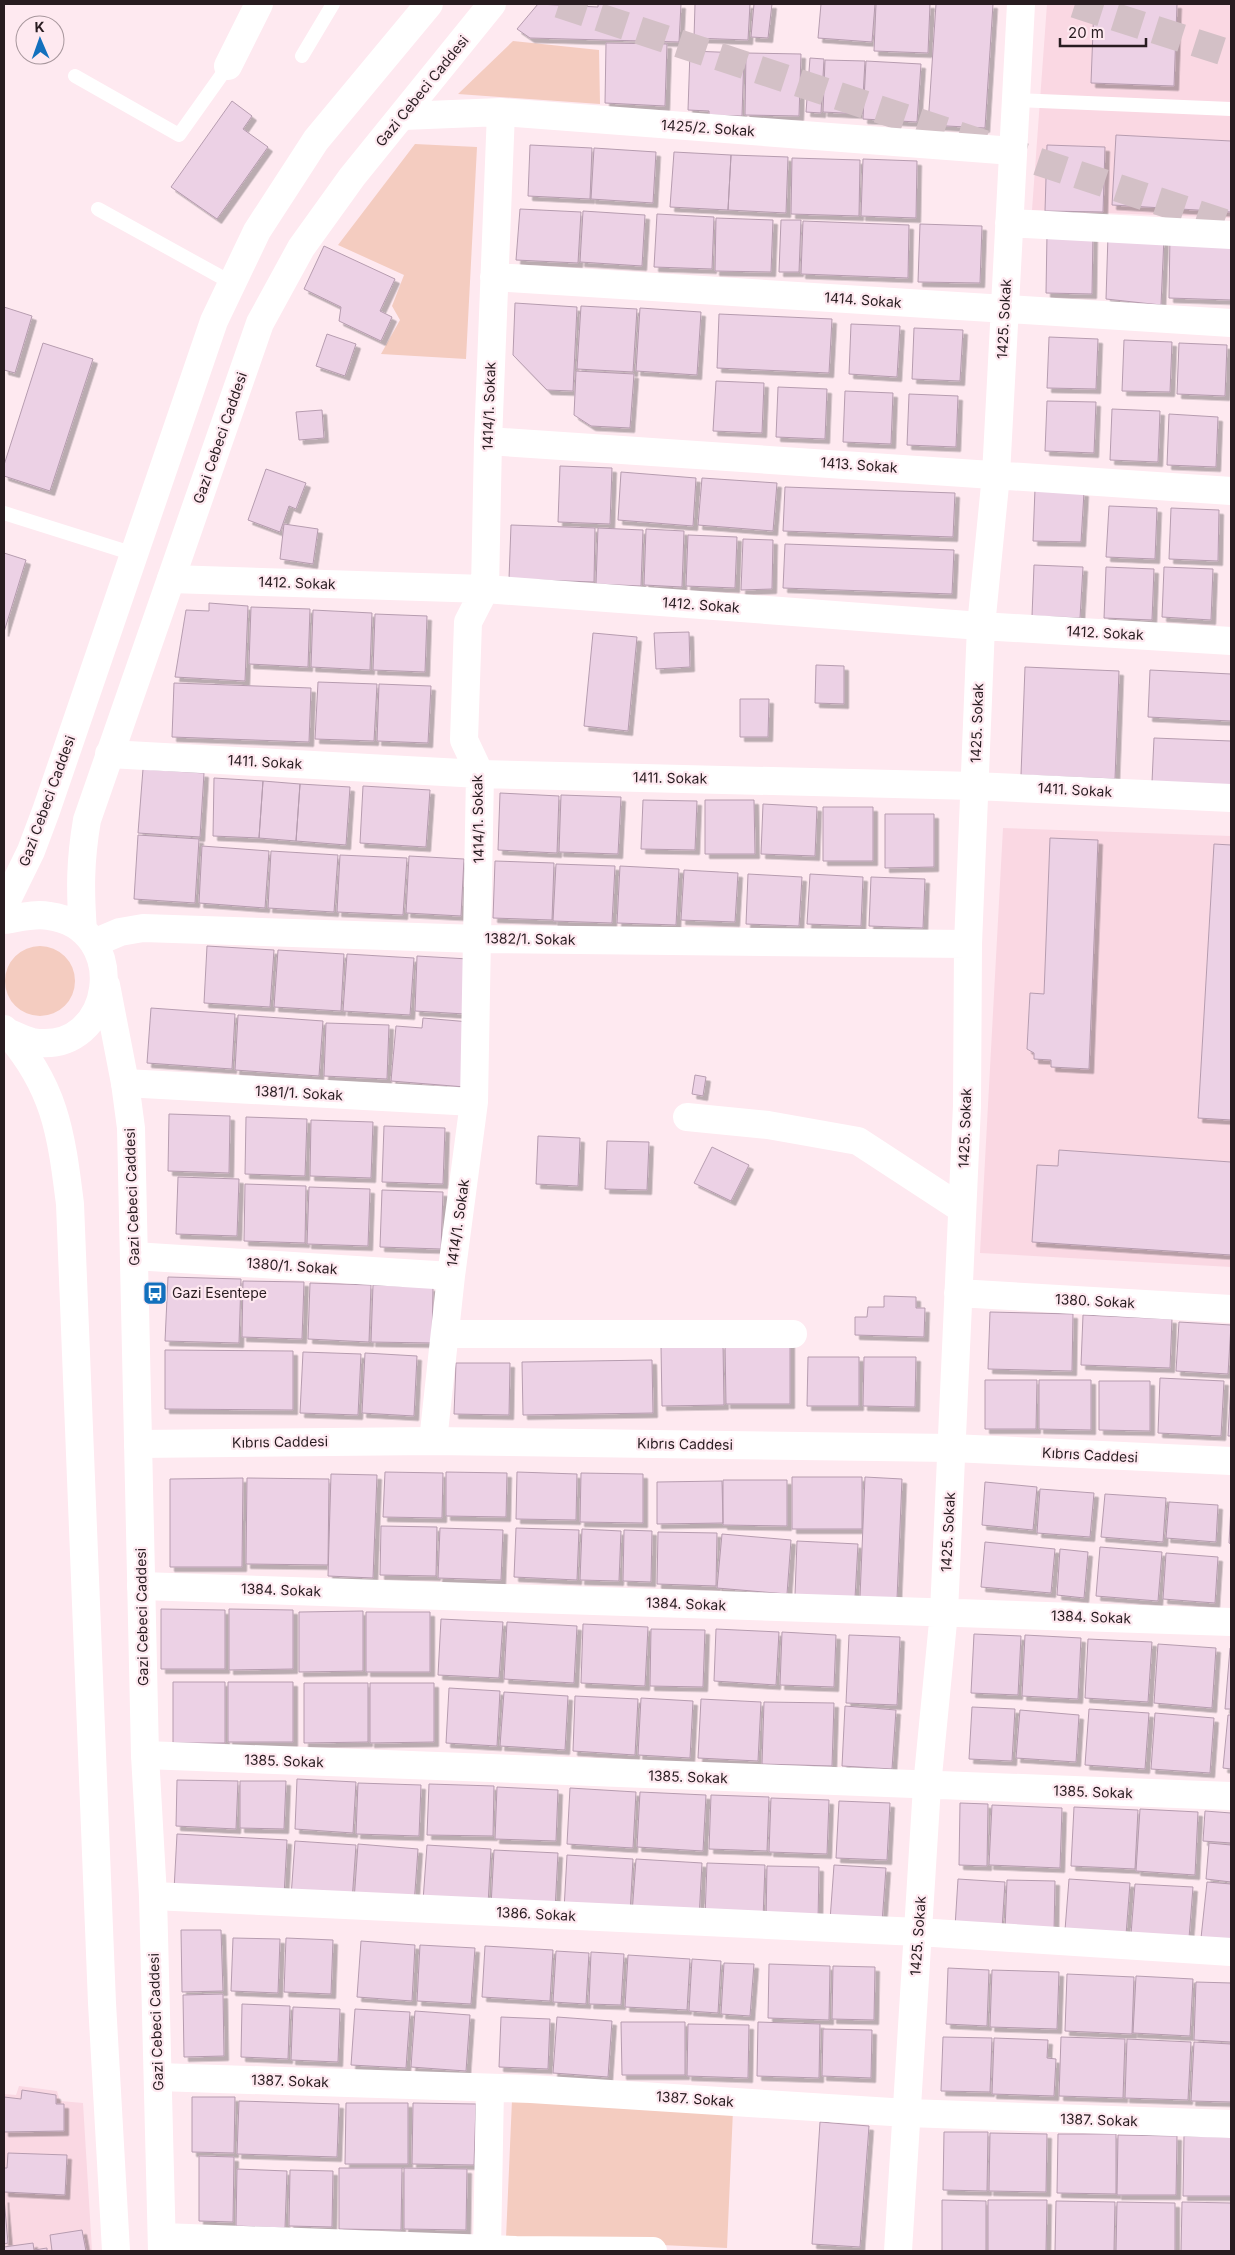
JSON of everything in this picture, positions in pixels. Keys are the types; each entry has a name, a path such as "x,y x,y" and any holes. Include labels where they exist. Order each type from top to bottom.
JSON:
{"street":[{"path":"228,66 259,4"},
{"name":"Gazi Cebeci Caddesi","path":"4,906 31,852 214,321 257,231 316,140 428,4"},
{"name":"Gazi Cebeci Caddesi","path":"162,2244 153,1896 145,1755 131,1128 104,965 88,937 79,885 80,858 87,820 109,754 260,323 300,248 352,177 492,4"},
{"name":"1425. Sokak","path":"898,2251 927,1786 944,1612 967,1106 968,944 981,626 996,474 1021,4"},
{"name":"1425/2. Sokak","path":"403,116 501,112 1013,151"},
{"name":"1414/1. Sokak","path":"433,1441 451,1276 474,1102 479,939 480,774 464,740 468,622 484,589 501,112"},
{"path":"1009,223 1231,235"},
{"name":"1414. Sokak","path":"494,277 1231,323"},
{"name":"1413. Sokak","path":"488,441 1231,491"},
{"name":"1412. Sokak","path":"171,579 484,589 981,626 1231,640"},
{"name":"1411. Sokak","path":"109,754 480,774 974,786 1231,798"},
{"path":"4,920 49,915 67,920 88,937"},
{"name":"1382/1. Sokak","path":"88,937 143,928 479,939 968,944"},
{"path":"4,1031 32,1042 56,1041 72,1036 90,1022 101,1005 106,985"},
{"path":"4,1031 42,1082 57,1117 70,1204 102,2002 116,2251"},
{"name":"1381/1. Sokak","path":"125,1083 474,1102"},
{"path":"687,1117 768,1124 858,1142 962,1209"},
{"name":"1380/1. Sokak","path":"134,1256 451,1276"},
{"name":"1380. Sokak","path":"958,1293 1231,1309"},
{"path":"446,1334 793,1334"},
{"name":"Kıbrıs Caddesi","path":"138,1444 433,1441 952,1448 1231,1461"},
{"name":"1384. Sokak","path":"141,1586 1231,1622"},
{"name":"1385. Sokak","path":"145,1755 1231,1796"},
{"name":"1386. Sokak","path":"153,1896 918,1932 1231,1952"},
{"name":"1387. Sokak","path":"158,2077 490,2088 907,2113 1231,2124"},
{"path":"487,2249 490,2088"},
{"path":"162,2244 653,2251"}],"lane":[{"path":"302,56 334,4"},
{"path":"75,76 179,135 228,66"},
{"path":"1016,100 1231,109"},
{"path":"98,208 232,283"},
{"path":"4,513 134,554"}],"shaded area":[{"path":"1047,4 1231,4 1231,218 1032,210"},
{"path":"513,41 599,50 600,104 458,94"},
{"path":"415,144 477,147 466,359 381,354 400,320 392,306 404,275 338,245"},
{"path":"1003,828 1231,836 1231,1267 980,1253"},
{"path":"40,946 53,949 65,956 72,968 75,981 72,994 65,1006 53,1013 40,1016 27,1013 15,1006 8,994 5,981 8,968 15,956 27,949"},
{"path":"19,2086 57,2091 60,2101 83,2103 92,2251 4,2251 4,2094 16,2095"},
{"path":"512,2100 733,2110 727,2248 506,2238"}],"building":[{"path":"538,4 598,7 598,4 681,4 679,42 530,38 517,29"},
{"path":"695,4 750,4 748,40 694,38"},
{"path":"754,4 772,4 768,38 751,37"},
{"path":"821,4 875,4 872,42 818,38"},
{"path":"876,4 930,4 928,53 874,51"},
{"path":"936,4 993,4 985,128 928,125"},
{"path":"1094,4 1177,4 1174,86 1091,83"},
{"path":"606,43 667,44 665,106 605,103"},
{"path":"690,51 744,53 742,116 709,115 709,111 688,110"},
{"path":"746,53 801,54 799,116 745,115"},
{"path":"810,58 824,59 821,113 806,112"},
{"path":"825,60 865,61 862,114 823,112"},
{"path":"866,61 921,64 917,122 863,119"},
{"path":"232,101 252,116 243,129 268,147 217,219 171,187"},
{"path":"1116,135 1231,141 1231,212 1112,205"},
{"path":"530,145 592,148 590,199 528,196"},
{"path":"1047,145 1105,147 1103,212 1045,211"},
{"path":"594,148 656,152 653,203 591,199"},
{"path":"674,152 731,155 728,210 670,207"},
{"path":"731,155 788,157 786,213 728,210"},
{"path":"792,158 860,160 859,216 791,214"},
{"path":"863,159 917,161 916,218 861,216"},
{"path":"520,209 581,212 578,263 516,260"},
{"path":"583,211 645,215 642,266 580,262"},
{"path":"657,214 714,217 712,269 654,267"},
{"path":"716,218 773,220 771,272 715,271"},
{"path":"781,220 801,220 799,272 779,272"},
{"path":"803,221 909,225 908,278 801,274"},
{"path":"920,224 982,226 980,283 918,282"},
{"path":"1047,234 1093,234 1092,294 1046,293"},
{"path":"1108,235 1164,237 1161,305 1106,299"},
{"path":"1170,235 1231,236 1231,300 1169,298"},
{"path":"324,246 395,279 380,311 392,317 381,341 339,321 341,307 304,289"},
{"path":"515,303 577,307 573,391 547,390 513,355"},
{"path":"581,306 637,309 633,372 577,369"},
{"path":"4,307 32,316 15,373 4,370"},
{"path":"640,308 701,312 697,375 636,371"},
{"path":"719,314 832,319 829,373 717,368"},
{"path":"851,324 900,326 897,377 849,374"},
{"path":"914,328 963,330 960,381 912,379"},
{"path":"327,334 356,344 345,376 316,366"},
{"path":"1049,337 1098,339 1096,389 1047,388"},
{"path":"1124,340 1172,342 1170,392 1122,391"},
{"path":"43,343 93,359 50,491 4,476 4,465"},
{"path":"1179,343 1227,345 1225,396 1177,394"},
{"path":"576,371 634,374 630,428 591,426 574,415"},
{"path":"716,381 764,383 762,433 713,431"},
{"path":"778,387 827,389 825,439 776,437"},
{"path":"845,391 893,393 891,444 843,442"},
{"path":"909,394 958,396 956,447 907,445"},
{"path":"1047,401 1096,402 1094,453 1045,451"},
{"path":"1112,409 1160,411 1158,462 1110,460"},
{"path":"322,410 324,438 299,440 296,412"},
{"path":"1169,414 1218,417 1216,467 1167,465"},
{"path":"560,466 612,468 610,524 558,522"},
{"path":"266,469 306,483 296,509 289,506 280,532 248,520"},
{"path":"621,472 696,478 693,526 618,520"},
{"path":"702,478 777,483 773,531 698,525"},
{"path":"785,487 955,493 953,537 783,531"},
{"path":"1035,489 1084,492 1081,542 1033,541"},
{"path":"1109,506 1157,508 1155,559 1106,557"},
{"path":"1171,508 1219,510 1218,561 1169,559"},
{"path":"284,524 318,529 313,564 280,559"},
{"path":"511,525 595,528 594,582 509,579"},
{"path":"598,528 643,530 641,586 596,584"},
{"path":"646,529 684,531 682,587 644,585"},
{"path":"688,535 737,537 735,588 686,586"},
{"path":"743,539 773,540 772,589 741,590"},
{"path":"785,544 954,550 952,594 783,588"},
{"path":"4,553 26,560 4,632"},
{"path":"1034,565 1083,567 1080,618 1032,616"},
{"path":"1106,567 1154,569 1152,620 1104,618"},
{"path":"1164,567 1213,569 1211,620 1162,617"},
{"path":"209,603 248,606 245,681 175,677 186,610 209,611"},
{"path":"251,607 310,609 308,667 249,664"},
{"path":"313,610 372,613 370,670 311,667"},
{"path":"375,614 427,616 425,672 373,670"},
{"path":"689,632 690,667 656,669 654,633"},
{"path":"593,633 637,637 628,731 584,726"},
{"path":"816,665 844,666 844,704 815,703"},
{"path":"1025,667 1119,671 1115,779 1021,775"},
{"path":"1150,670 1231,674 1231,721 1148,717"},
{"path":"318,682 377,684 374,741 315,739"},
{"path":"174,683 311,688 309,742 172,737"},
{"path":"379,684 431,686 428,743 377,741"},
{"path":"740,699 769,699 768,737 740,737"},
{"path":"1154,738 1231,741 1231,785 1152,782"},
{"path":"143,769 204,773 200,837 138,833"},
{"path":"214,778 263,781 259,838 213,836"},
{"path":"263,781 300,784 296,841 259,838"},
{"path":"300,784 350,787 346,845 296,841"},
{"path":"363,786 430,790 426,847 360,843"},
{"path":"500,793 559,796 557,853 498,850"},
{"path":"561,795 621,797 618,854 559,852"},
{"path":"643,800 697,801 695,850 641,849"},
{"path":"705,800 754,800 755,854 705,854"},
{"path":"763,804 817,807 815,856 761,854"},
{"path":"823,807 873,807 873,861 823,861"},
{"path":"885,814 934,814 934,867 885,868"},
{"path":"138,835 199,839 195,903 134,899"},
{"path":"1050,838 1098,840 1089,1069 1051,1067 1051,1060 1034,1059 1034,1053 1027,1049 1030,993 1044,994"},
{"path":"1214,844 1231,845 1231,1120 1198,1118"},
{"path":"202,846 269,851 265,908 199,903"},
{"path":"271,851 338,855 334,912 268,908"},
{"path":"340,855 407,858 403,915 337,912"},
{"path":"409,856 464,859 461,916 406,913"},
{"path":"495,861 554,863 552,920 493,918"},
{"path":"556,864 615,866 612,923 553,921"},
{"path":"620,866 679,869 676,925 617,923"},
{"path":"684,870 738,873 735,922 681,920"},
{"path":"748,874 802,877 799,926 746,924"},
{"path":"810,874 863,877 861,926 807,924"},
{"path":"871,877 925,879 923,928 869,926"},
{"path":"207,946 274,950 270,1007 204,1003"},
{"path":"278,950 344,954 341,1011 274,1007"},
{"path":"347,954 414,958 410,1015 343,1011"},
{"path":"417,956 468,959 465,1014 415,1011"},
{"path":"151,1008 235,1014 232,1069 147,1063"},
{"path":"238,1015 323,1021 319,1076 235,1070"},
{"path":"423,1018 470,1022 465,1087 391,1081 396,1026 422,1028"},
{"path":"326,1023 389,1025 387,1079 324,1076"},
{"path":"695,1075 706,1077 703,1096 692,1094"},
{"path":"169,1114 230,1116 229,1173 168,1171"},
{"path":"246,1117 307,1119 305,1176 245,1174"},
{"path":"311,1120 373,1122 371,1178 310,1176"},
{"path":"384,1126 445,1128 443,1184 382,1182"},
{"path":"538,1136 580,1138 578,1186 536,1184"},
{"path":"607,1141 649,1142 647,1190 605,1189"},
{"path":"712,1147 749,1165 731,1201 694,1183"},
{"path":"1059,1150 1231,1162 1231,1255 1032,1242 1037,1165 1058,1166"},
{"path":"178,1177 239,1179 237,1236 176,1234"},
{"path":"245,1184 306,1186 305,1243 244,1241"},
{"path":"309,1187 370,1189 368,1246 307,1244"},
{"path":"382,1190 443,1192 441,1249 380,1247"},
{"path":"168,1277 241,1279 239,1343 165,1341"},
{"path":"243,1281 304,1282 302,1339 242,1337"},
{"path":"310,1283 371,1285 369,1342 308,1339"},
{"path":"373,1285 433,1287 432,1343 371,1342"},
{"path":"884,1296 916,1297 916,1308 925,1308 924,1337 855,1335 855,1317 867,1317 868,1307 884,1307"},
{"path":"990,1312 1073,1314 1072,1371 988,1369"},
{"path":"1083,1315 1172,1319 1170,1368 1081,1365"},
{"path":"1179,1322 1231,1325 1228,1374 1176,1371"},
{"path":"790,1342 790,1404 726,1404 725,1343"},
{"path":"723,1345 724,1405 662,1406 661,1346"},
{"path":"165,1350 293,1351 293,1410 165,1409"},
{"path":"303,1352 361,1354 358,1415 300,1413"},
{"path":"365,1353 417,1356 414,1416 362,1413"},
{"path":"808,1357 859,1357 859,1406 807,1406"},
{"path":"864,1357 916,1357 915,1407 863,1406"},
{"path":"652,1360 653,1413 523,1415 522,1362"},
{"path":"456,1363 510,1363 509,1415 454,1414"},
{"path":"1160,1378 1224,1381 1221,1436 1158,1433"},
{"path":"985,1380 1037,1380 1036,1429 985,1429"},
{"path":"1039,1380 1091,1380 1091,1430 1039,1429"},
{"path":"1099,1381 1150,1381 1150,1431 1099,1430"},
{"path":"1231,1381 1231,1436 1228,1436"},
{"path":"385,1472 443,1473 442,1518 383,1517"},
{"path":"446,1472 507,1473 506,1517 446,1516"},
{"path":"517,1472 577,1474 576,1520 516,1519"},
{"path":"581,1473 643,1474 643,1523 580,1522"},
{"path":"331,1474 377,1475 373,1578 328,1576"},
{"path":"792,1477 862,1477 862,1529 792,1529"},
{"path":"865,1477 902,1479 897,1599 860,1597"},
{"path":"243,1478 242,1567 170,1567 170,1479"},
{"path":"247,1478 329,1479 328,1565 246,1564"},
{"path":"723,1480 787,1480 787,1526 723,1525"},
{"path":"722,1481 723,1523 657,1524 657,1482"},
{"path":"985,1482 1037,1487 1033,1530 982,1525"},
{"path":"1040,1489 1094,1493 1090,1537 1037,1533"},
{"path":"1105,1494 1166,1498 1163,1542 1101,1537"},
{"path":"1169,1502 1218,1505 1216,1542 1166,1538"},
{"path":"1231,1506 1231,1544 1229,1543"},
{"path":"381,1526 437,1527 436,1576 380,1575"},
{"path":"440,1528 503,1530 501,1580 438,1578"},
{"path":"516,1528 579,1530 577,1580 514,1577"},
{"path":"582,1529 621,1531 619,1581 580,1580"},
{"path":"624,1530 652,1531 651,1582 623,1581"},
{"path":"658,1532 717,1533 716,1586 657,1584"},
{"path":"722,1534 791,1540 787,1594 717,1588"},
{"path":"797,1541 858,1544 855,1598 795,1595"},
{"path":"985,1542 1055,1549 1051,1593 981,1587"},
{"path":"1100,1547 1162,1552 1158,1601 1096,1596"},
{"path":"1060,1549 1088,1552 1084,1598 1057,1595"},
{"path":"1166,1553 1218,1557 1215,1603 1163,1599"},
{"path":"161,1609 225,1610 225,1669 161,1669"},
{"path":"229,1609 293,1610 293,1669 229,1670"},
{"path":"363,1611 363,1671 299,1672 299,1612"},
{"path":"366,1612 430,1612 430,1672 366,1672"},
{"path":"441,1619 503,1622 499,1678 438,1675"},
{"path":"507,1622 577,1626 574,1683 504,1679"},
{"path":"583,1624 648,1627 645,1686 581,1683"},
{"path":"651,1629 705,1630 703,1687 650,1686"},
{"path":"716,1629 779,1632 776,1685 714,1681"},
{"path":"782,1632 836,1635 834,1687 780,1685"},
{"path":"974,1634 1021,1636 1018,1695 971,1693"},
{"path":"849,1635 900,1637 897,1705 846,1703"},
{"path":"1025,1635 1081,1638 1078,1699 1022,1696"},
{"path":"1088,1639 1152,1642 1148,1702 1085,1698"},
{"path":"1158,1644 1216,1648 1212,1708 1154,1703"},
{"path":"1230,1648 1231,1709 1225,1709"},
{"path":"173,1682 225,1682 225,1743 173,1743"},
{"path":"228,1682 293,1682 293,1742 228,1742"},
{"path":"304,1683 368,1683 368,1742 304,1743"},
{"path":"370,1683 434,1683 434,1742 370,1743"},
{"path":"449,1688 500,1691 497,1746 446,1743"},
{"path":"504,1692 568,1696 565,1750 500,1746"},
{"path":"575,1696 638,1699 635,1755 573,1751"},
{"path":"641,1698 693,1701 690,1758 638,1755"},
{"path":"701,1699 761,1702 758,1761 698,1758"},
{"path":"764,1702 834,1703 832,1766 762,1764"},
{"path":"845,1706 896,1710 892,1769 842,1766"},
{"path":"972,1707 1015,1709 1012,1761 969,1759"},
{"path":"1089,1709 1149,1713 1145,1769 1085,1765"},
{"path":"1020,1710 1079,1715 1076,1762 1016,1758"},
{"path":"1155,1713 1214,1718 1210,1773 1151,1769"},
{"path":"1228,1715 1231,1715 1231,1769 1223,1768"},
{"path":"297,1779 356,1782 353,1833 295,1829"},
{"path":"177,1780 238,1781 236,1829 176,1826"},
{"path":"240,1781 286,1781 284,1829 240,1828"},
{"path":"358,1783 421,1785 419,1836 356,1834"},
{"path":"429,1784 494,1786 493,1836 427,1835"},
{"path":"497,1787 558,1790 556,1841 495,1839"},
{"path":"570,1788 636,1792 633,1848 567,1844"},
{"path":"640,1792 706,1795 703,1851 637,1847"},
{"path":"711,1795 769,1797 767,1851 709,1849"},
{"path":"771,1798 829,1800 827,1854 769,1852"},
{"path":"839,1801 890,1803 887,1860 836,1858"},
{"path":"960,1803 988,1804 987,1866 959,1865"},
{"path":"992,1805 1062,1808 1060,1868 989,1865"},
{"path":"1074,1807 1138,1810 1135,1869 1071,1866"},
{"path":"1140,1809 1198,1812 1195,1875 1136,1871"},
{"path":"1205,1811 1231,1813 1231,1843 1203,1841"},
{"path":"177,1834 287,1840 284,1896 174,1890"},
{"path":"295,1841 356,1845 352,1901 291,1897"},
{"path":"1209,1843 1231,1845 1231,1882 1206,1879"},
{"path":"358,1844 418,1849 414,1905 354,1901"},
{"path":"427,1845 491,1849 488,1905 423,1901"},
{"path":"494,1850 558,1853 555,1910 491,1906"},
{"path":"567,1855 633,1859 630,1914 564,1910"},
{"path":"636,1859 702,1863 699,1918 632,1914"},
{"path":"707,1863 765,1865 763,1919 705,1917"},
{"path":"834,1865 886,1868 882,1923 830,1920"},
{"path":"767,1866 819,1867 818,1921 766,1920"},
{"path":"958,1879 1005,1882 1002,1929 955,1927"},
{"path":"1069,1879 1130,1883 1126,1935 1065,1930"},
{"path":"1007,1880 1055,1881 1054,1932 1005,1930"},
{"path":"1207,1882 1231,1884 1231,1941 1201,1938"},
{"path":"1135,1884 1193,1887 1189,1938 1131,1934"},
{"path":"181,1930 221,1930 223,1991 182,1992"},
{"path":"233,1938 280,1939 278,1993 231,1991"},
{"path":"286,1938 333,1940 331,1994 284,1992"},
{"path":"361,1941 415,1945 412,2001 357,1997"},
{"path":"420,1945 475,1948 471,2004 417,2001"},
{"path":"485,1946 553,1950 550,2001 482,1997"},
{"path":"556,1951 589,1953 586,2004 553,2002"},
{"path":"591,1952 624,1954 621,2005 589,2004"},
{"path":"628,1955 690,1959 687,2010 625,2007"},
{"path":"692,1959 721,1961 718,2013 689,2011"},
{"path":"724,1963 754,1964 750,2016 721,2014"},
{"path":"769,1964 830,1966 829,2020 768,2018"},
{"path":"833,1966 875,1967 874,2020 832,2019"},
{"path":"948,1968 989,1970 987,2026 946,2024"},
{"path":"992,1970 1059,1972 1057,2029 990,2027"},
{"path":"1067,1974 1134,1977 1132,2034 1065,2031"},
{"path":"1136,1976 1193,1979 1190,2036 1133,2033"},
{"path":"1196,1982 1231,1983 1231,2042 1194,2040"},
{"path":"223,1994 224,2056 184,2057 183,1995"},
{"path":"242,2004 290,2006 288,2059 241,2057"},
{"path":"293,2007 340,2009 338,2062 291,2060"},
{"path":"355,2009 410,2012 406,2068 351,2065"},
{"path":"415,2011 470,2015 466,2071 411,2067"},
{"path":"501,2017 550,2019 548,2069 499,2067"},
{"path":"557,2017 612,2021 608,2077 553,2073"},
{"path":"621,2022 685,2022 685,2075 622,2075"},
{"path":"758,2022 820,2024 819,2078 757,2076"},
{"path":"688,2024 749,2025 748,2078 687,2076"},
{"path":"823,2029 872,2030 871,2078 822,2076"},
{"path":"943,2037 992,2038 990,2092 941,2091"},
{"path":"1061,2037 1125,2039 1123,2098 1059,2096"},
{"path":"994,2038 1048,2040 1047,2058 1056,2059 1054,2096 992,2094"},
{"path":"1127,2039 1191,2042 1188,2100 1125,2098"},
{"path":"1194,2042 1231,2044 1231,2102 1191,2101"},
{"path":"22,2090 56,2095 56,2104 64,2104 64,2131 4,2132 4,2097 21,2099"},
{"path":"192,2097 235,2097 234,2153 192,2152"},
{"path":"239,2101 339,2104 337,2157 237,2154"},
{"path":"346,2103 408,2103 408,2164 345,2164"},
{"path":"413,2103 476,2104 474,2165 412,2164"},
{"path":"820,2122 869,2126 860,2247 812,2244"},
{"path":"944,2132 988,2132 987,2191 943,2190"},
{"path":"990,2133 1047,2134 1046,2192 989,2191"},
{"path":"1058,2134 1116,2134 1116,2194 1057,2193"},
{"path":"1118,2135 1177,2136 1176,2195 1117,2195"},
{"path":"1184,2136 1231,2137 1231,2196 1183,2196"},
{"path":"8,2153 67,2155 65,2195 4,2192 4,2168 7,2168"},
{"path":"199,2156 234,2157 233,2222 199,2221"},
{"path":"339,2168 402,2168 401,2230 339,2229"},
{"path":"404,2168 467,2169 466,2230 404,2229"},
{"path":"237,2169 287,2171 285,2228 236,2226"},
{"path":"290,2170 333,2171 332,2227 289,2226"},
{"path":"4,2198 8,2243 4,2244"},
{"path":"942,2200 986,2201 986,2251 942,2251"},
{"path":"988,2200 1047,2200 1046,2251 988,2251"},
{"path":"1056,2201 1115,2202 1114,2251 1055,2251"},
{"path":"1117,2202 1175,2203 1175,2251 1116,2251"},
{"path":"1182,2202 1231,2203 1231,2251 1181,2251"},
{"path":"82,2230 86,2251 52,2251 50,2235"},
{"path":"33,2243 34,2250 47,2248 47,2251 4,2251 4,2247"}],"tunnel":[{"path":"559,4 1231,225"},
{"path":"1075,4 1231,54"}],"place":[{"name":"Gazi Esentepe","path":"155,1293"}]}
